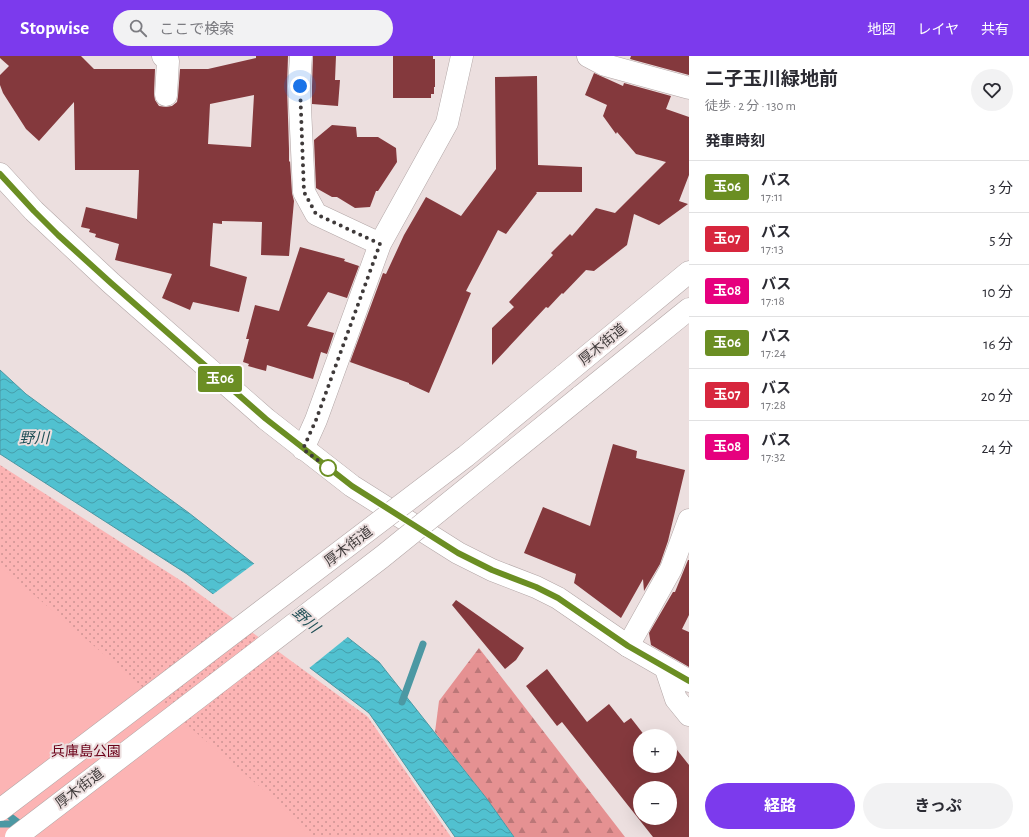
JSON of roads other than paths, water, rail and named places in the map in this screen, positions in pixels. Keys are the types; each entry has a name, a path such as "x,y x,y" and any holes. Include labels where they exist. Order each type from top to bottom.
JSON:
{"main road":[{"path":"163,56 168,61 166,95"},
{"path":"302,56 300,86 304,192 316,214 380,244"},
{"path":"303,449 316,420 380,244 447,123 462,56"},
{"path":"588,56 605,65 689,88"},
{"path":"0,174 53,230 111,283 266,419 352,486 458,553 492,570 536,587 558,598 628,646 689,681"},
{"name":"厚木街道","path":"0,810 466,456 689,272"},
{"name":"厚木街道","path":"16,837 382,557 689,309"},
{"path":"628,646 680,571 689,520"},
{"path":"666,669 676,699 689,715"}],"water":[{"name":"野川","path":"0,370 26,394 189,513 379,662 487,799 514,837 455,837 369,713 187,574 0,454"}],"waterway":[{"path":"402,702 423,644"},
{"path":"3,811 23,828"},
{"path":"0,824 19,824"}],"park label":[{"name":"兵庫島公園","path":"86,751"}]}
